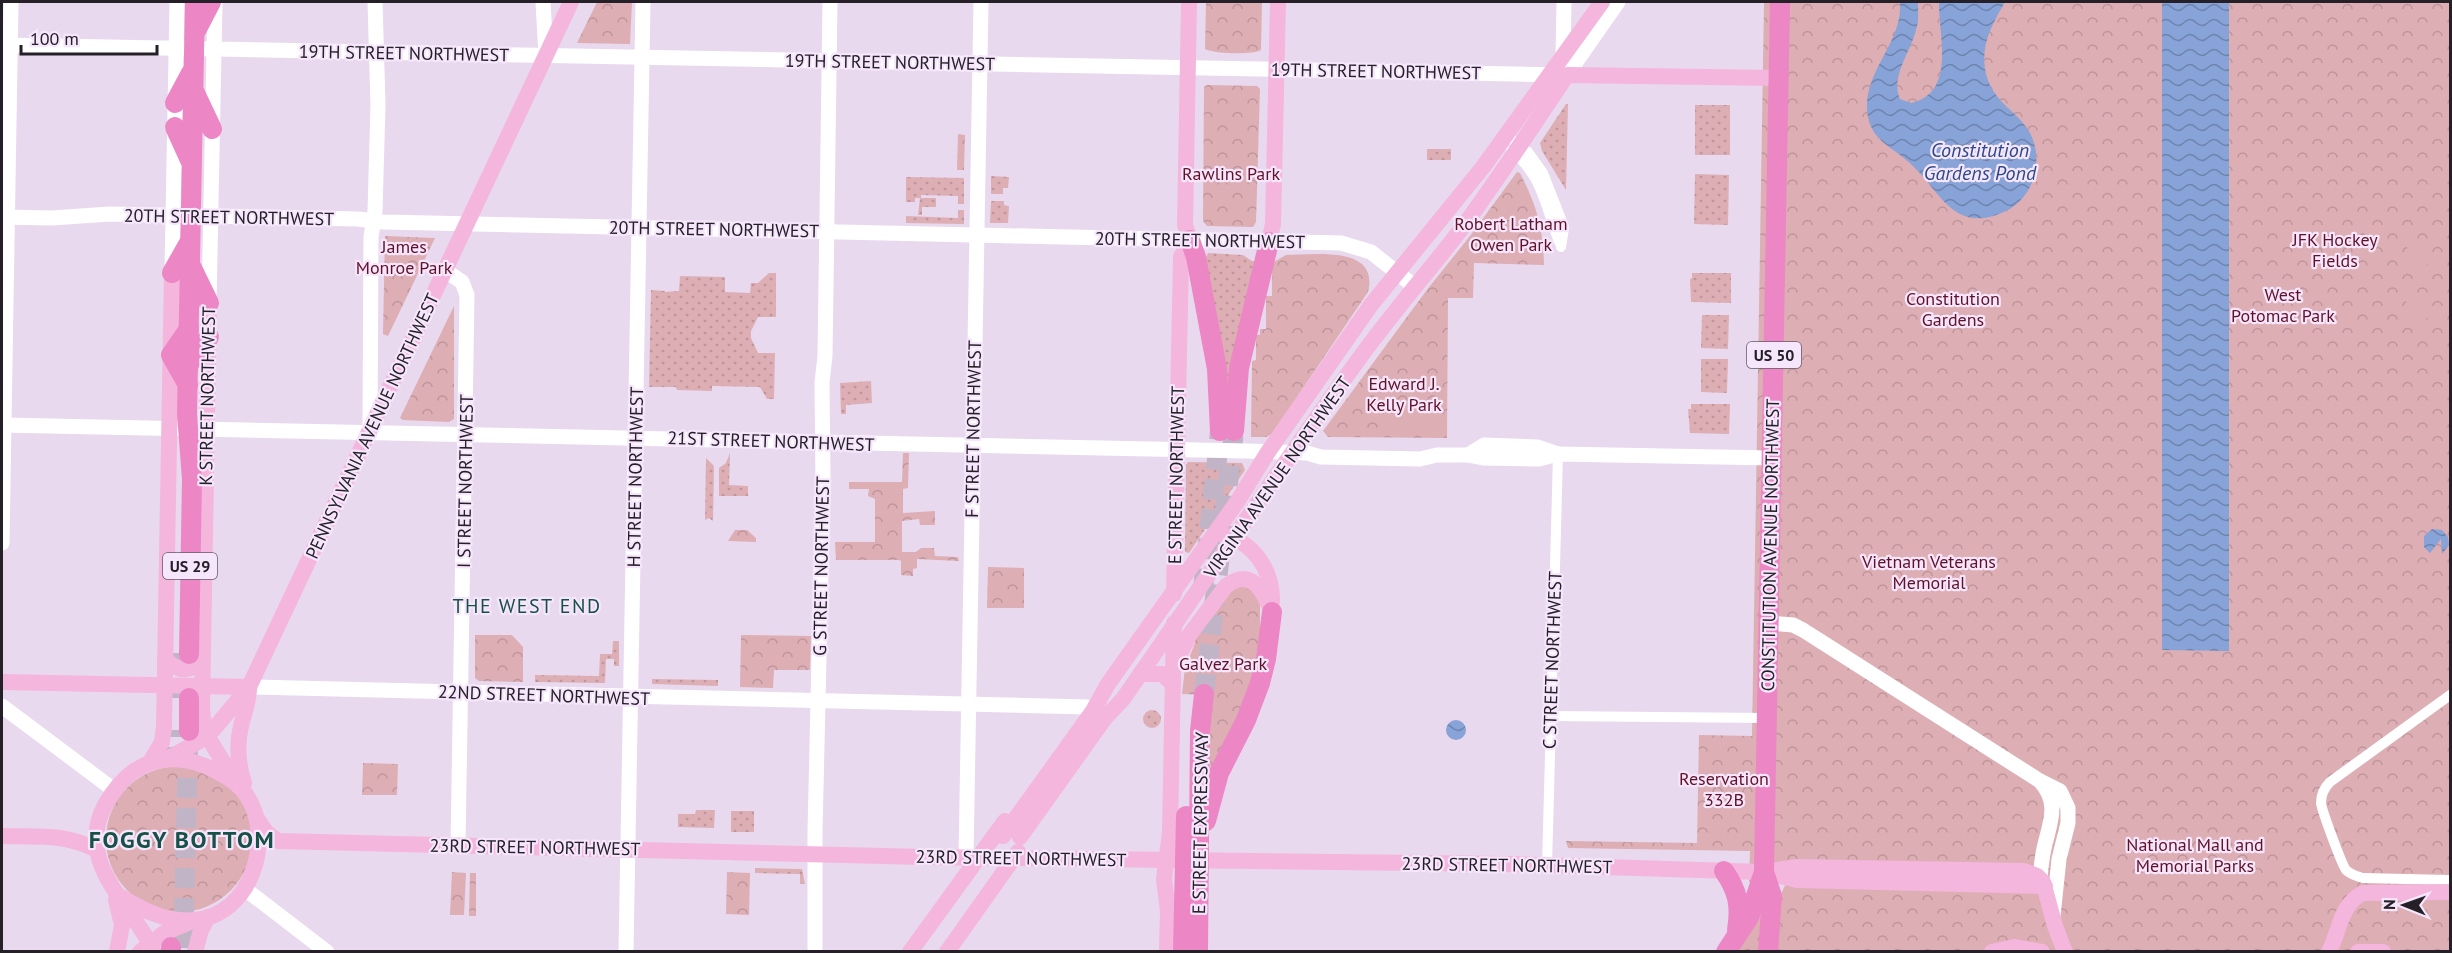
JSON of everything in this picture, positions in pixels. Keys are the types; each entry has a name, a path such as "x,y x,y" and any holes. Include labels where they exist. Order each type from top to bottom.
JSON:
{"highway":[{"name":"K STREET NORTHWEST","path":"183,656 192,478 179,428 188,385 180,360 189,329 190,264 190,240 182,216 192,164 195,2"},
{"path":"175,104 213,2"},
{"name":"CONSTITUTION AVENUE NORTHWEST","path":"1729,948 1749,917 1764,872 1780,2"},
{"path":"193,88 212,129"},
{"path":"175,127 192,164"},
{"path":"172,273 190,240"},
{"path":"1190,240 1196,258 1227,431 1239,368 1269,242"},
{"path":"190,264 210,303"},
{"path":"180,360 209,337"},
{"path":"1206,856 1219,773 1246,720 1260,683 1266,659 1272,612"},
{"name":"K STREET NORTHWEST","path":"183,692 190,733"},
{"name":"E STREET EXPRESSWAY","path":"1198,694 1206,856 1183,951 1187,749 1198,694"},
{"path":"1724,871 1734,885 1738,900 1739,917 1729,948"},
{"name":"CONSTITUTION AVENUE NORTHWEST","path":"1764,872 1772,896 1768,951"}],"main road":[{"name":"PENNSYLVANIA AVENUE NORTHWEST","path":"241,788 238,748 241,725 249,701 249,687 571,2"},
{"name":"E STREET NORTHWEST","path":"1183,951 1168,911 1164,879 1172,859 1176,450 1181,257 1190,240 1185,225 1189,2"},
{"path":"1269,242 1273,224 1278,2"},
{"name":"VIRGINIA AVENUE NORTHWEST","path":"1567,75 1510,144 1450,208 1371,304 1104,691 1012,836 1105,718 1123,699 1292,452 1414,286 1460,230 1510,144 1549,75 1602,2"},
{"name":"19TH STREET NORTHWEST","path":"1567,75 1778,78"},
{"name":"K STREET NORTHWEST","path":"172,273 180,360 179,428"},
{"name":"K STREET NORTHWEST","path":"150,762 162,742 183,692 183,656 207,429 210,303"},
{"path":"1215,533 1233,538 1253,552 1265,568 1271,584 1272,612"},
{"path":"1140,674 1173,676 1190,634 1229,584 1244,580 1258,585 1264,592 1272,612"},
{"name":"K STREET NORTHWEST","path":"183,656 183,692"},
{"name":"22ND STREET NORTHWEST","path":"2,682 183,692 249,687"},
{"name":"PENNSYLVANIA AVENUE NORTHWEST","path":"167,759 190,733 249,687"},
{"path":"947,951 976,886 972,857 1087,707 1104,691"},
{"path":"910,951 976,886 1014,858 1111,723 1123,699"},
{"path":"168,949 171,929 201,919 230,905 242,893 267,850 278,841 267,833 241,788 190,733"},
{"path":"117,951 122,925 120,910 114,889 101,865 97,850 99,820 118,785 150,762 167,759 202,765 241,788"},
{"path":"254,872 258,843 256,817"},
{"path":"2,836 65,837 81,841 97,850"},
{"name":"23RD STREET NORTHWEST","path":"278,841 1014,858 1172,859 1206,856 1764,872 1797,880 2042,882"},
{"path":"2042,882 2066,951"},
{"path":"2328,951 2344,909 2363,885 2451,892"},
{"path":"920,951 976,886"},
{"path":"938,951 976,886"},
{"path":"114,889 155,915 201,919"},
{"path":"114,889 168,949"},
{"path":"168,949 201,930 201,919"},
{"path":"1992,951 2014,947 2042,951"},
{"path":"2358,951 2383,951"}],"street":[{"path":"2,543 6,45 10,2"},
{"name":"K STREET NORTHWEST","path":"177,2 194,50 212,129 210,303"},
{"path":"370,431 369,347 378,105 375,2"},
{"path":"543,2 546,56"},
{"name":"H STREET NORTHWEST","path":"626,951 643,2"},
{"name":"G STREET NORTHWEST","path":"815,951 830,2"},
{"name":"F STREET NORTHWEST","path":"972,857 969,705 981,2"},
{"path":"1563,56 1564,2"},
{"name":"VIRGINIA AVENUE NORTHWEST","path":"1567,75 1618,2"},
{"name":"19TH STREET NORTHWEST","path":"6,45 1567,75"},
{"name":"K STREET NORTHWEST","path":"172,273 182,216 175,104"},
{"path":"1510,144 1534,159 1552,191 1563,228 1561,247 1541,189 1528,165 1510,144"},
{"name":"20TH STREET NORTHWEST","path":"4,217 52,218 100,214 211,216 1349,244 1371,252 1414,286"},
{"name":"I STREET NORTHWEST","path":"446,271 462,282 467,295 458,845"},
{"name":"21ST STREET NORTHWEST","path":"3,425 1292,452 1321,457 1409,459 1437,455 1468,455 1483,458 1539,459 1558,454 1772,458"},
{"name":"C STREET NORTHWEST","path":"1547,867 1558,454"},
{"path":"1769,623 1788,624 1803,630 2040,781 2060,791 2066,801 2068,812 2059,859 2053,919"},
{"name":"22ND STREET NORTHWEST","path":"249,687 1087,707"},
{"path":"2451,695 2330,782 2322,796 2325,816 2342,864 2363,885 2451,879"},
{"path":"2,706 118,785"},
{"path":"1550,716 1767,718"},
{"path":"2040,781 2051,797 2054,812 2043,851 2042,882"},
{"path":"242,893 327,951"}],"green space":[{"path":"597,2 632,2 630,44 577,43"},
{"path":"1206,2 1262,2 1261,50 1250,53 1233,53 1205,49"},
{"path":"1764,2 2450,2 2450,951 1776,951 1781,894 1786,883 1749,882 1750,851 1568,848 1566,841 1697,843 1699,735 1752,736"},
{"name":"Rawlins Park","path":"1207,85 1257,86 1260,89 1256,222 1253,227 1207,226 1203,221 1204,87"},
{"path":"1568,104 1566,190 1542,151 1540,143"},
{"path":"1695,105 1730,105 1730,155 1695,155"},
{"path":"958,134 965,135 964,170 957,170"},
{"path":"1427,149 1451,149 1451,160 1427,160"},
{"name":"Edward J. Kelly Park","path":"1517,172 1520,173 1535,207 1542,240 1544,265 1474,263 1473,298 1448,298 1447,438 1328,437 1323,431"},
{"path":"1695,174 1729,175 1728,225 1694,224"},
{"path":"991,176 1009,177 1008,188 1003,188 1003,194 991,194"},
{"path":"906,177 964,178 964,204 958,204 958,196 921,195 921,198 936,198 936,207 922,207 922,215 918,215 920,198 915,198 915,202 906,202"},
{"path":"991,201 1004,201 1004,205 1009,206 1008,223 990,223"},
{"path":"958,210 964,210 964,224 906,223 906,216 958,218"},
{"name":"James Monroe Park","path":"385,236 435,238 388,336 383,334"},
{"path":"2412,239 2423,239 2428,244 2428,264 2422,269 2412,269 2407,264 2407,243"},
{"path":"1208,253 1243,255 1256,261 1229,393 1225,393 1205,259"},
{"path":"1327,254 1355,260 1364,266 1369,277 1368,292 1272,434 1266,437 1251,437 1252,361 1256,360 1256,335 1260,335 1260,329 1266,329 1266,296 1272,296 1272,263 1286,255"},
{"path":"769,273 776,273 776,317 758,317 751,331 751,338 758,353 775,353 774,399 767,399 760,387 712,386 712,391 649,387 651,290 679,291 680,276 725,277 725,292 750,293 751,283 758,283"},
{"path":"1692,273 1731,273 1731,303 1691,302"},
{"path":"2411,293 2422,294 2427,299 2427,318 2421,324 2411,324 2406,319 2406,298"},
{"path":"454,306 454,419 449,422 403,420 400,418"},
{"path":"1702,315 1729,315 1728,349 1701,348"},
{"path":"1701,359 1728,359 1727,393 1701,392"},
{"path":"871,381 872,403 846,405 846,414 841,414 840,383"},
{"path":"1395,404 1442,404 1441,428 1395,428"},
{"path":"1691,404 1730,404 1729,434 1690,433 1688,409 1691,409"},
{"path":"730,453 729,485 748,486 748,496 719,496 719,468 726,463"},
{"path":"903,453 909,453 908,488 903,489 903,513 935,511 935,525 920,525 919,519 902,521 902,552 934,548 935,556 958,557 959,561 917,559 917,568 913,569 913,576 901,575 901,561 899,560 836,560 835,542 875,542 875,499 868,496 869,489 849,489 849,482 902,482"},
{"path":"706,458 714,466 713,521 709,518 705,520"},
{"path":"1188,462 1242,463 1245,470 1189,553 1185,552 1186,465"},
{"path":"735,530 747,530 756,538 756,542 728,541"},
{"path":"988,567 1024,568 1024,608 987,608"},
{"name":"Galvez Park","path":"1239,586 1249,586 1260,601 1260,661 1253,683 1211,770 1209,757 1210,695 1182,694 1185,668 1195,643 1192,640 1230,591"},
{"path":"475,635 512,635 523,647 523,682 479,681 475,678"},
{"path":"741,635 811,636 810,670 774,670 773,688 740,687"},
{"path":"613,641 619,641 619,666 614,666 614,659 606,659 605,683 535,682 535,675 599,676 600,654 612,654"},
{"path":"652,679 718,680 718,686 652,684"},
{"path":"1148,710 1156,710 1161,715 1159,726 1148,728 1143,723 1143,715"},
{"path":"363,763 398,764 397,795 362,795"},
{"path":"179,766 193,767 207,772 220,778 231,787 240,798 246,811 251,825 251,853 246,867 240,880 231,891 220,900 207,906 193,911 179,912 165,911 151,906 138,900 127,891 118,880 112,867 107,853 106,839 107,825 112,811 118,798 127,787 138,778 151,772 165,767"},
{"path":"696,810 715,810 714,828 678,827 678,814 695,814"},
{"path":"731,811 754,811 754,832 731,832"},
{"path":"755,868 802,869 805,884 800,884 800,874 755,873"},
{"path":"452,872 466,873 464,915 450,915"},
{"path":"727,872 750,873 749,915 726,914"},
{"path":"470,873 476,873 476,916 469,916"},
{"path":"1757,889 1768,951 1734,952"}],"water":[{"name":"Constitution Gardens Pond","path":"1900,2 1918,2 1917,27 1902,64 1898,82 1900,99 1911,103 1925,97 1935,87 1940,75 1942,45 1939,2 2005,2 1986,42 1985,69 1993,91 2020,119 2031,135 2035,146 2036,168 2029,189 2014,206 2004,212 1973,218 1950,207 1913,166 1882,141 1871,126 1867,104 1869,91 1896,29"},
{"path":"2162,2 2229,2 2229,651 2162,650"},
{"path":"2432,529 2442,530 2448,537 2449,545 2442,554 2441,539 2430,553 2424,547 2424,536"},
{"path":"1456,720 1463,723 1466,730 1463,737 1456,740 1449,737 1446,730 1449,723"}],"tunnel":[{"path":"1203,589 1220,431"},
{"path":"1204,694 1234,431"},
{"path":"176,653 176,698"},
{"path":"175,730 175,767"},
{"path":"183,948 188,744"}],"district":[{"name":"THE WEST END","path":"527,606"},
{"name":"FOGGY BOTTOM","path":"182,839"}],"park label":[{"name":"Robert Latham Owen Park","path":"1511,233"},
{"name":"JFK Hockey Fields","path":"2335,249"},
{"name":"West Potomac Park","path":"2283,304"},
{"name":"Constitution Gardens","path":"1953,308"},
{"name":"Vietnam Veterans Memorial","path":"1929,571"},
{"name":"Reservation 332B","path":"1724,788"},
{"name":"National Mall and Memorial Parks","path":"2195,854"}]}
